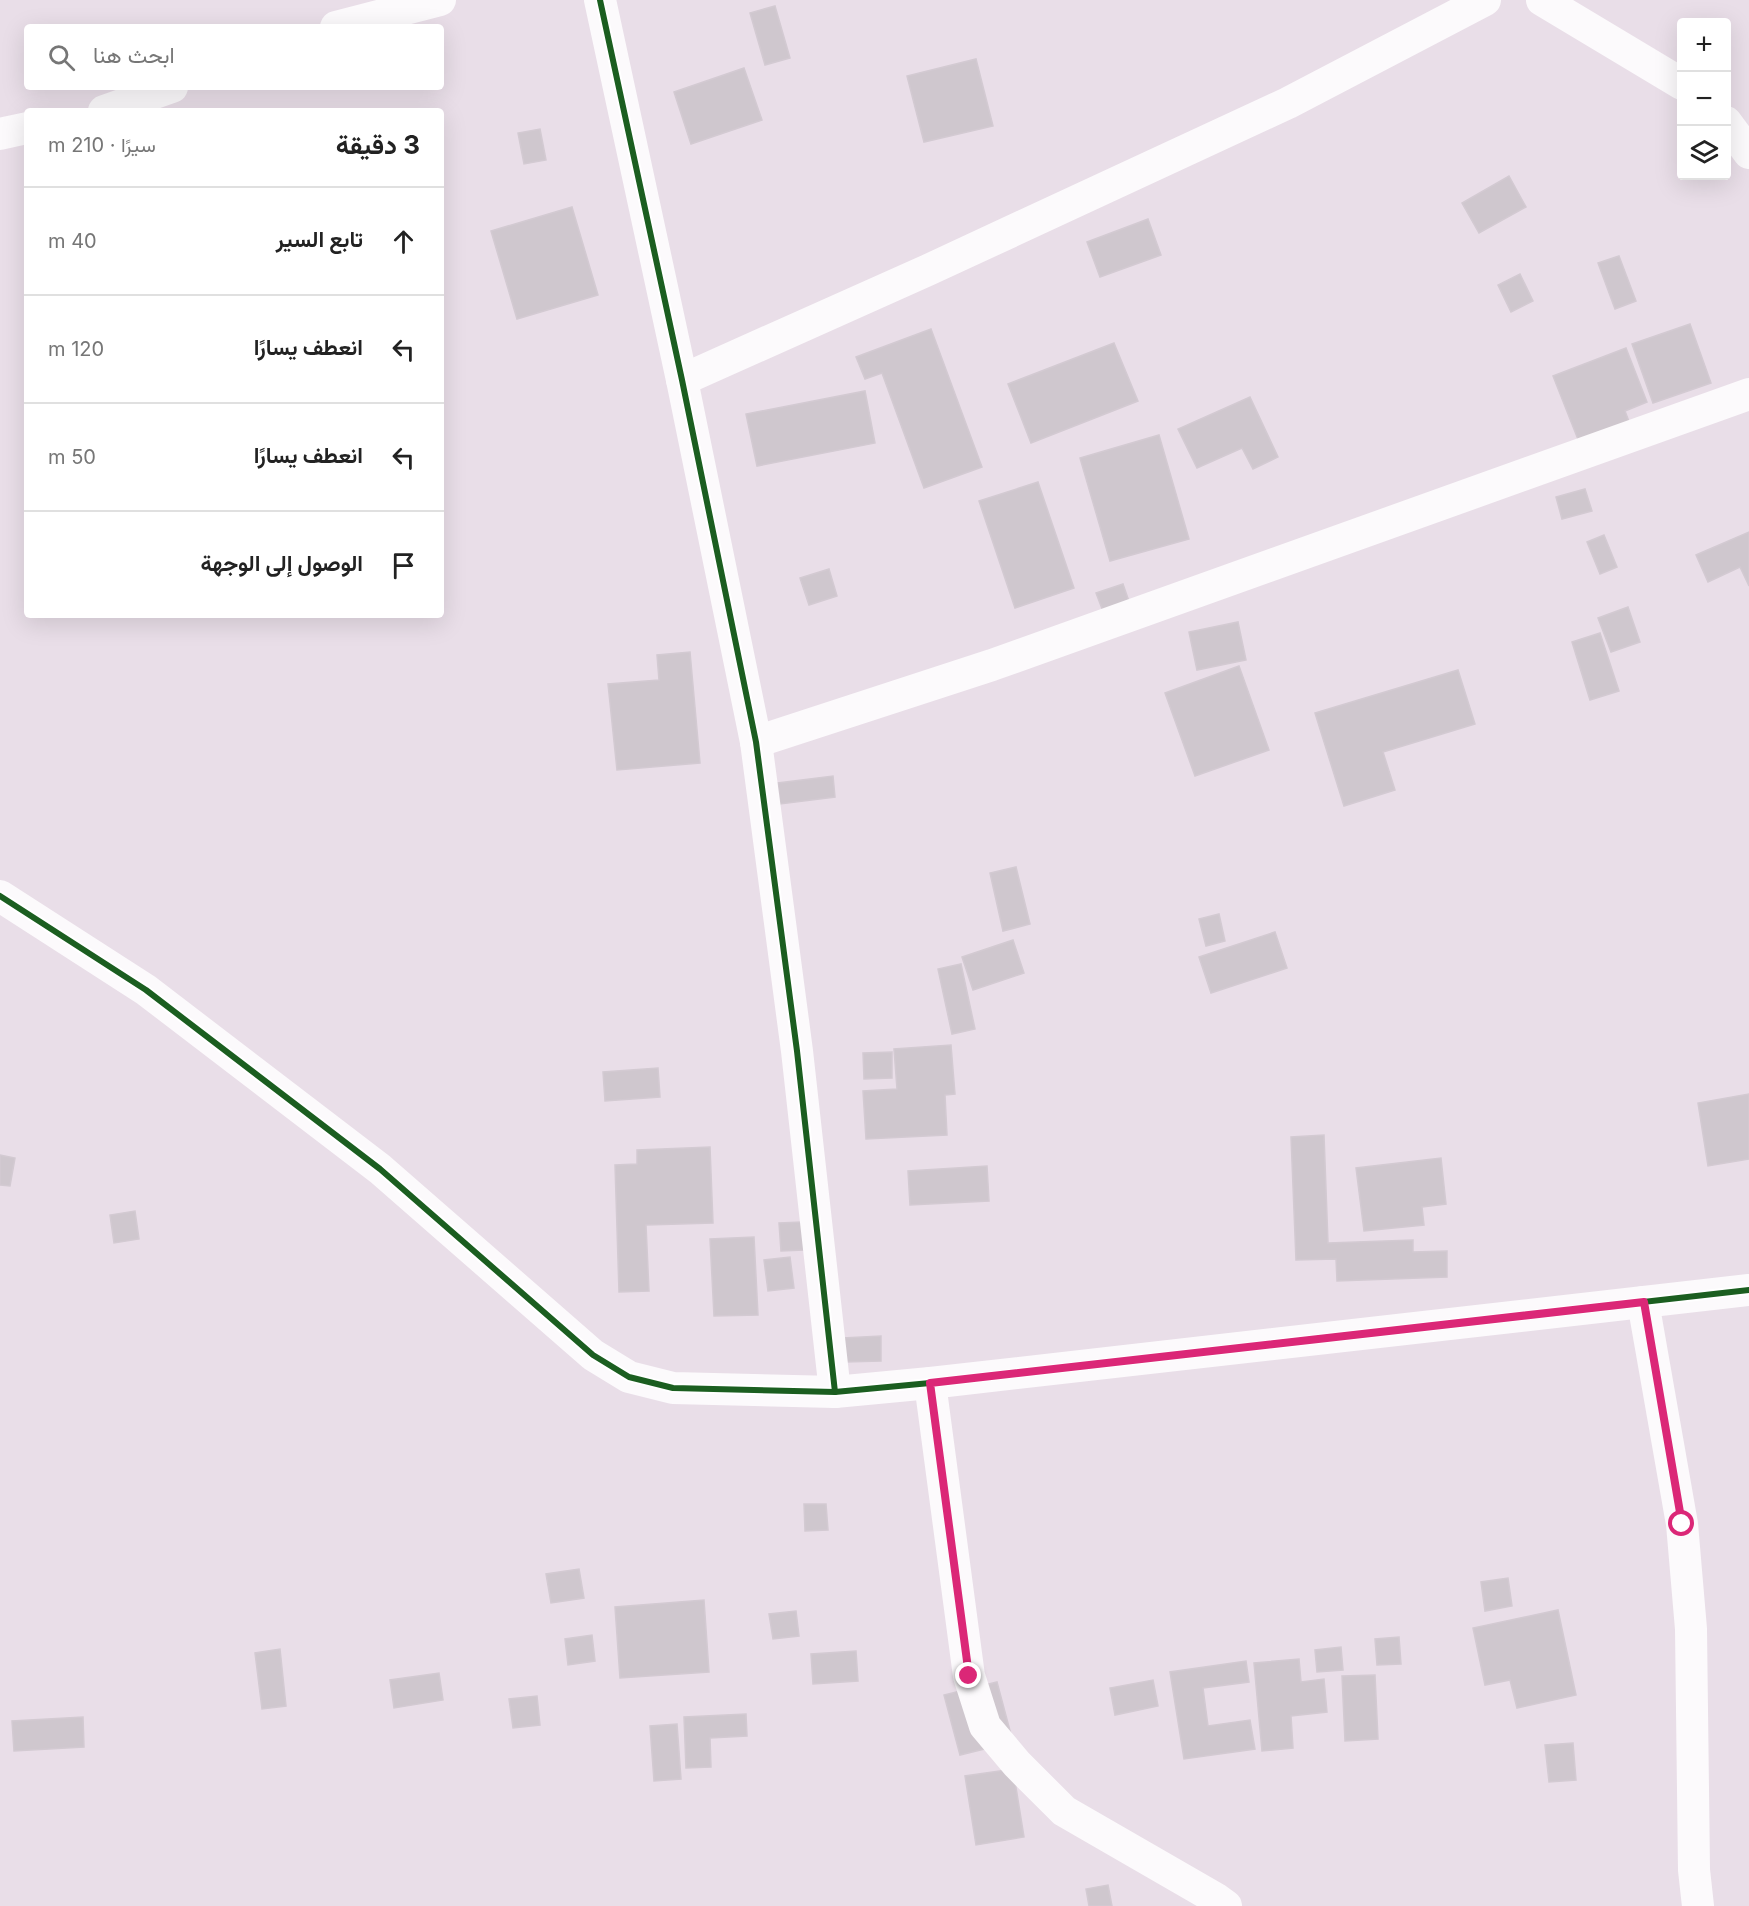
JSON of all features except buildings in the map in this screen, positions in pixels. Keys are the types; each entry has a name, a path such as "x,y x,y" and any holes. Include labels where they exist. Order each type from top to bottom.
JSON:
{"street":[{"path":"348,24 440,0"},
{"path":"600,0 682,380 756,742 798,1051 836,1392"},
{"path":"682,380 928,270 1288,103 1485,0"},
{"path":"1542,0 1677,81"},
{"path":"112,108 164,90"},
{"path":"1729,126 1749,153"},
{"path":"0,134 24,129"},
{"path":"756,742 992,665 1749,394"},
{"path":"0,896 146,990 361,1155 593,1355 629,1377 672,1388 836,1392 1749,1290"},
{"path":"1644,1302 1682,1524 1691,1629 1694,1870 1698,1906"},
{"path":"930,1383 969,1676 985,1726 1017,1764 1064,1811 1226,1906"}],"cycle path":[{"path":"600,0 682,380 756,742 797,1051 835,1392"},
{"path":"0,896 146,990 380,1169 593,1355 629,1377 673,1388 835,1392 1749,1290"}],"route":[{"path":"969,1676 930,1383 1644,1302 1682,1524"}]}
